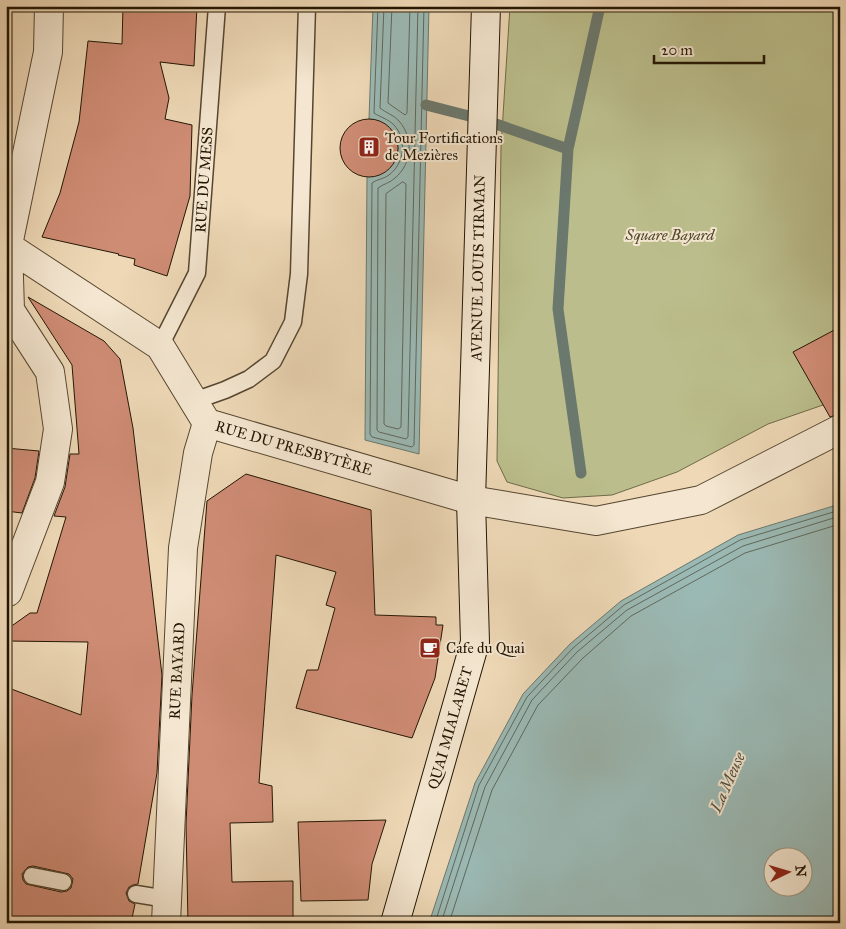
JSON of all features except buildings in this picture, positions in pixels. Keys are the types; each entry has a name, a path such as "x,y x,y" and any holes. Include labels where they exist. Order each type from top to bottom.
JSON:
{"street":[{"path":"7,592 50,482 58,430 50,372 10,310 7,245 48,52 50,6"},
{"name":"AVENUE LOUIS TIRMAN","path":"471,500 486,6"},
{"path":"7,245 160,346 201,412"},
{"name":"RUE DU PRESBYTÈRE","path":"201,412 471,500 596,521 701,500 840,429"},
{"name":"RUE BAYARD","path":"167,911 183,548 198,453 201,412"},
{"name":"QUAI MIALARET","path":"395,923 474,642 471,500"}],"lane":[{"name":"RUE DU MESS","path":"160,346 197,273 217,6"},
{"path":"201,412 225,390 249,379 273,361 293,322 299,274 307,6"},
{"path":"32,876 63,882"},
{"path":"136,894 167,911"}],"green space":[{"name":"Square Bayard","path":"510,6 840,6 840,327 823,405 768,424 677,472 612,495 563,498 507,482 497,461 501,147"}],"water":[{"path":"373,6 429,6 419,454 365,440 367,176 380,173 390,167 396,158 398,149 396,139 391,130 382,123 369,119"},
{"name":"La Meuse","path":"840,504 840,907 827,923 429,923 475,783 523,694 570,644 621,601 738,535"}],"waterway":[{"path":"581,473 558,309 568,149 600,6"},
{"path":"426,105 473,117"},
{"path":"493,123 568,149"}],"place":[{"name":"Tour Fortifications de Mezières","path":"369,147"},
{"name":"Cafe du Quai","path":"430,648"}]}
